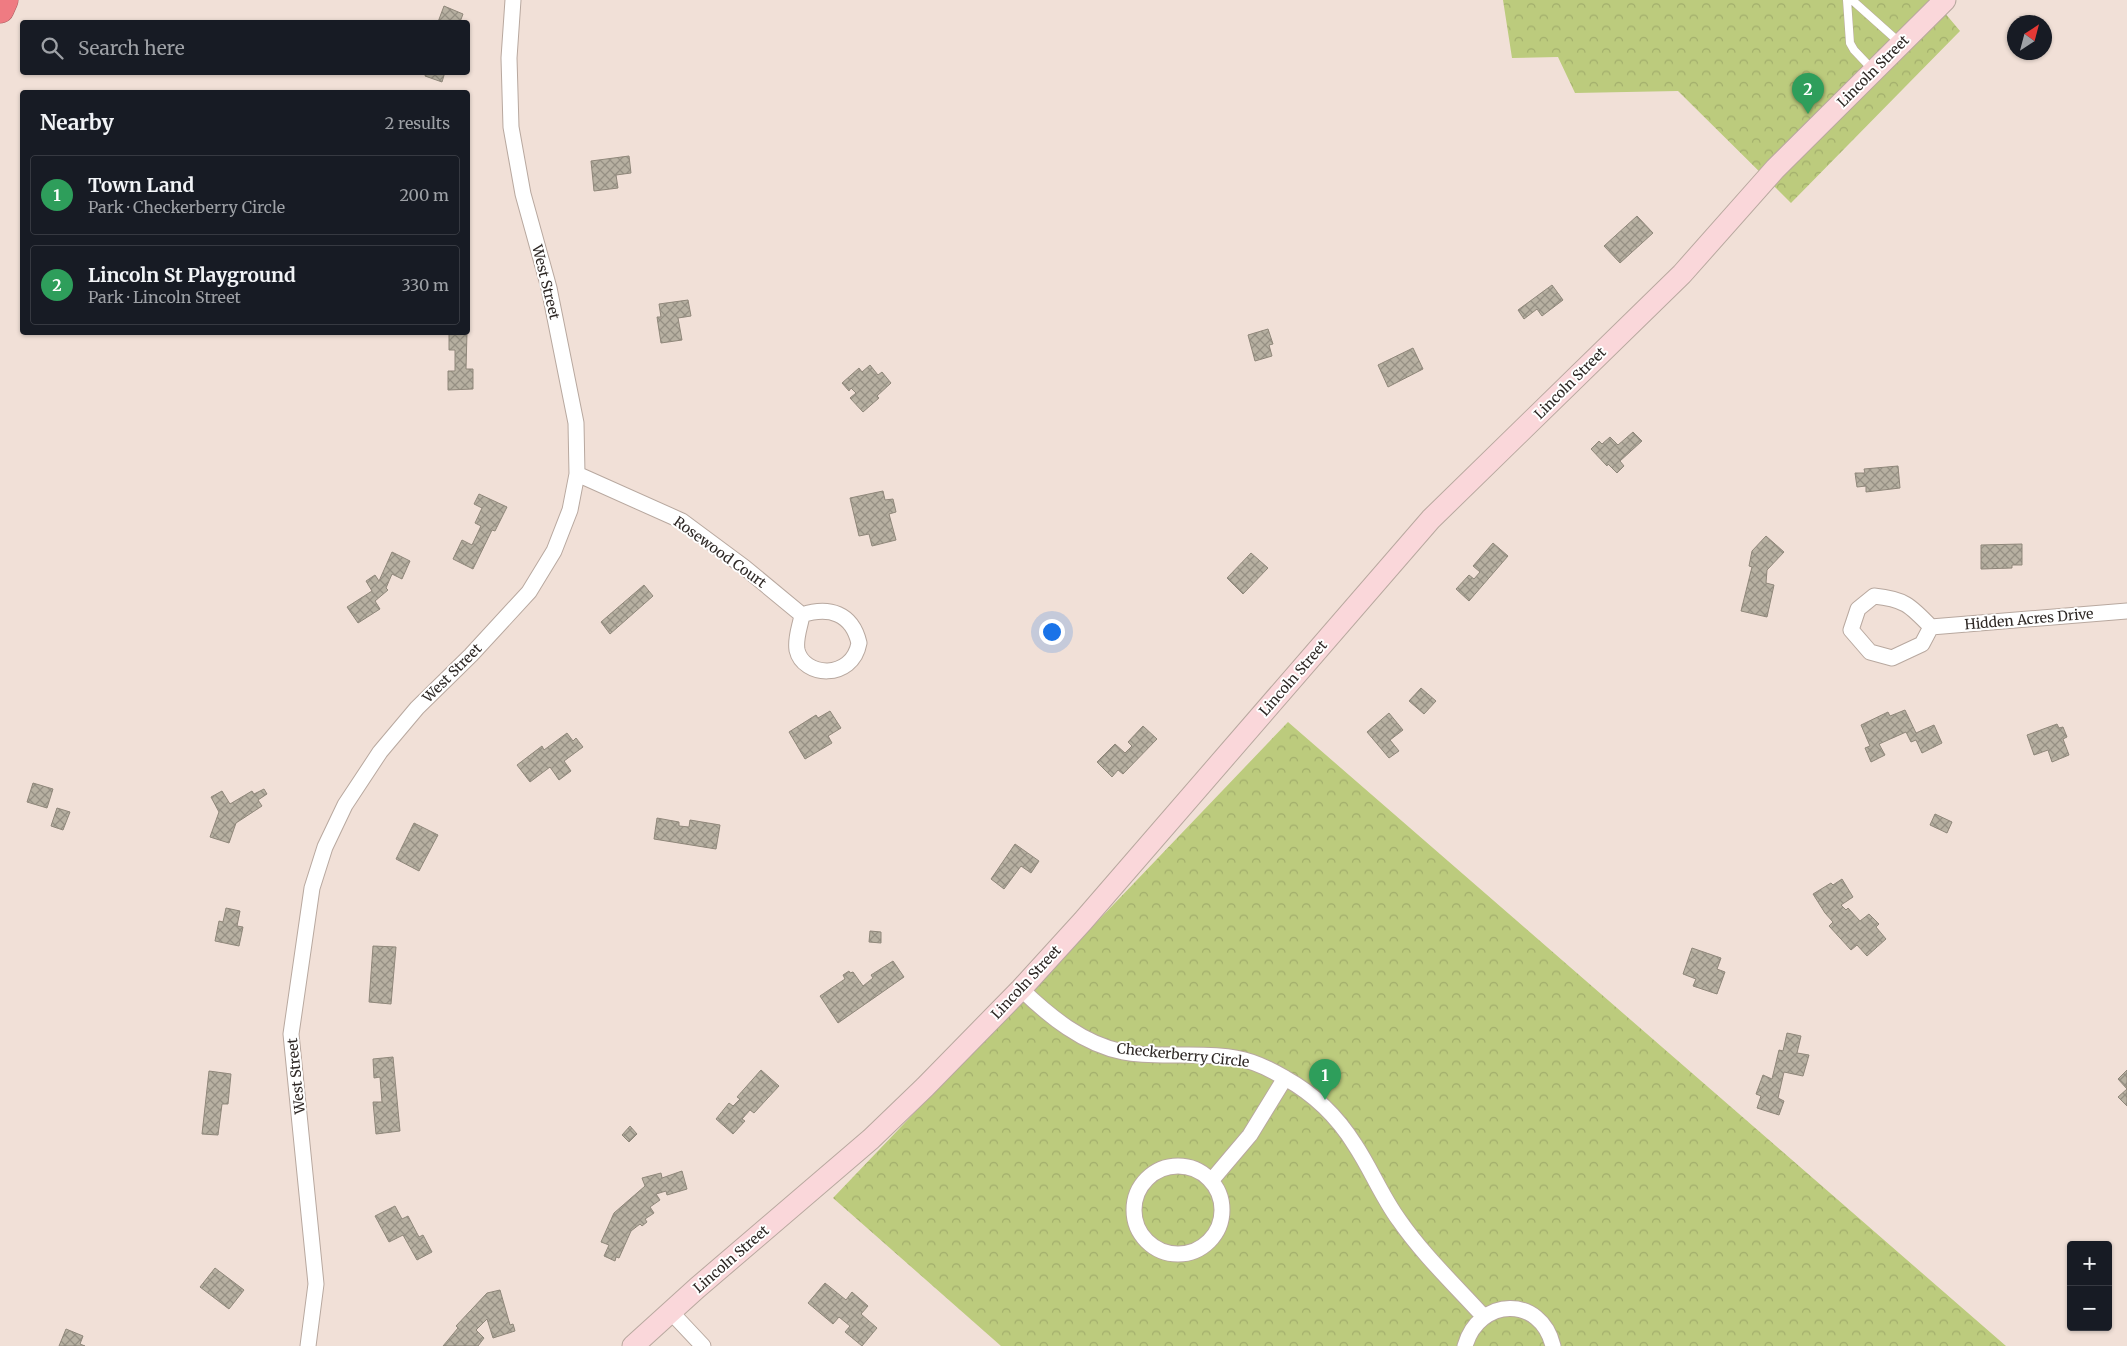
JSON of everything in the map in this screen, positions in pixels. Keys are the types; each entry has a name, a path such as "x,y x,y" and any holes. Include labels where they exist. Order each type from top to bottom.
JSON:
{"highway":[{"path":"0,9 4,0"}],"main road":[{"name":"Lincoln Street","path":"633,1346 870,1139 925,1087 1021,989 1146,850 1431,519 1682,274 1775,168 1945,0"}],"street":[{"name":"West Street","path":"308,1346 316,1284 291,1034 312,888 325,847 346,805 380,752 417,708 529,592 554,551 570,510 577,474 576,423 549,288 522,194 511,127 509,58 513,0"},
{"name":"Rosewood Court","path":"577,474 682,521 802,615"},
{"path":"1874,596 1896,598 1914,609 1930,627 1922,644 1892,658 1870,652 1851,630 1858,609 1874,596"},
{"path":"820,610 828,610 849,623 859,643 852,661 839,670 832,672 819,670 803,660 797,649 802,615 820,610"},
{"name":"Hidden Acres Drive","path":"1930,627 2127,611"},
{"name":"Checkerberry Circle","path":"1021,989 1044,1012 1068,1029 1094,1042 1122,1052 1235,1058 1256,1063 1315,1096 1336,1118 1356,1145 1375,1182 1398,1219 1423,1252 1484,1317"},
{"path":"1211,1181 1250,1135 1285,1078"},
{"path":"1179,1166 1199,1171 1211,1181 1219,1193 1223,1208 1221,1223 1214,1237 1203,1247 1189,1254 1174,1255 1160,1251 1147,1242 1139,1231 1134,1217 1134,1203 1138,1190 1147,1179 1158,1170 1179,1166"},
{"path":"1465,1346 1470,1332 1484,1317 1503,1309 1517,1309 1530,1314 1542,1323 1550,1336 1553,1346"},
{"path":"671,1312 703,1346"}],"lane":[{"path":"1847,0 1850,44 1874,71"},
{"path":"1852,0 1901,44"}],"green space":[{"path":"1503,0 1934,0 1960,31 1791,203 1678,91 1575,93 1558,57 1512,58"},
{"path":"1288,722 2006,1346 1001,1346 833,1198"}],"building":[{"path":"444,6 463,14 461,20 439,20"},
{"path":"425,75 444,75 442,82"},
{"path":"629,156 631,173 616,175 618,188 594,191 591,161"},
{"path":"1637,216 1653,233 1620,263 1604,246"},
{"path":"1552,285 1563,300 1542,316 1537,309 1524,319 1518,310"},
{"path":"688,300 691,316 678,318 682,340 661,343 657,317 661,317 659,304"},
{"path":"1268,329 1273,344 1269,345 1272,356 1255,361 1248,335"},
{"path":"449,335 467,335 466,369 473,369 473,389 448,390 448,371 455,371 455,350 449,350"},
{"path":"1413,348 1423,369 1388,387 1378,365"},
{"path":"870,365 878,375 882,372 891,383 877,396 879,398 863,412 850,398 856,393 851,388 849,391 842,383 859,368 862,372"},
{"path":"1633,432 1642,441 1620,461 1624,466 1617,473 1608,464 1607,466 1591,449 1599,441 1602,444 1610,437 1618,445"},
{"path":"1898,466 1900,488 1866,492 1866,486 1857,487 1855,473 1865,473 1864,469"},
{"path":"883,491 885,500 893,499 896,512 889,514 896,540 872,546 869,534 859,536 850,498"},
{"path":"479,494 507,507 495,531 492,530 473,569 453,559 462,540 472,545 481,526 475,523 482,508 474,504"},
{"path":"1766,536 1784,552 1767,570 1766,583 1774,585 1767,617 1741,611 1752,567 1749,566 1752,551"},
{"path":"1493,543 1508,556 1469,601 1456,589 1469,575 1474,579 1480,572 1473,566"},
{"path":"2022,544 2022,565 2012,565 2012,568 1981,569 1981,545"},
{"path":"392,552 410,561 402,579 392,574 386,588 388,590 375,601 380,609 358,623 347,607 372,591 366,581 375,575 379,581"},
{"path":"1251,553 1268,568 1243,594 1227,578"},
{"path":"644,585 653,596 610,634 601,622"},
{"path":"1421,688 1436,701 1424,714 1409,701"},
{"path":"1905,710 1916,733 1934,725 1942,743 1922,753 1916,740 1911,742 1906,732 1879,744 1885,755 1871,762 1865,748 1870,746 1861,725 1888,712 1890,716"},
{"path":"830,711 841,728 828,736 832,743 805,759 789,732 816,715 818,718"},
{"path":"1389,713 1403,730 1390,740 1399,751 1389,758 1367,732"},
{"path":"2057,724 2059,728 2063,727 2067,737 2063,739 2069,755 2052,762 2048,750 2034,755 2027,735"},
{"path":"1143,726 1157,739 1123,774 1118,770 1112,777 1097,762 1115,744 1125,753 1132,746 1128,742"},
{"path":"567,733 573,741 576,738 583,747 564,761 571,771 559,780 550,767 530,782 517,765 542,746 544,750"},
{"path":"33,783 53,789 47,808 27,802"},
{"path":"264,789 267,794 258,800 262,806 236,823 229,843 210,837 219,812 211,797 222,791 230,804 252,791 254,794"},
{"path":"57,808 70,812 63,830 51,826"},
{"path":"1935,814 1952,822 1947,833 1930,825"},
{"path":"657,818 679,822 679,826 689,827 690,820 720,825 716,849 654,839"},
{"path":"414,823 438,835 419,871 396,859"},
{"path":"1015,844 1039,861 1031,873 1021,866 1004,889 991,879"},
{"path":"1842,879 1853,897 1841,905 1846,910 1848,908 1860,921 1869,914 1879,924 1876,927 1886,939 1867,956 1857,945 1851,950 1829,926 1833,922 1813,894 1831,883 1833,885"},
{"path":"226,908 240,911 237,926 243,927 239,946 215,941 219,921 223,922"},
{"path":"870,931 881,932 881,943 869,942"},
{"path":"373,946 396,947 391,1004 369,1002"},
{"path":"1692,948 1721,958 1717,969 1725,972 1717,994 1693,986 1696,979 1683,974"},
{"path":"893,961 904,977 838,1023 820,996 845,979 843,975 849,971 850,973 853,972 863,986 873,978 871,975"},
{"path":"1787,1033 1801,1036 1797,1053 1809,1055 1803,1076 1784,1072 1778,1098 1784,1101 1779,1115 1757,1108 1761,1096 1756,1094 1763,1075 1772,1079 1779,1050 1783,1051"},
{"path":"393,1057 400,1131 376,1134 373,1102 382,1102 380,1077 374,1078 373,1059"},
{"path":"761,1070 779,1086 754,1113 750,1110 742,1119 745,1121 733,1134 716,1119 729,1103 733,1106 740,1099 737,1097"},
{"path":"2127,1070 2127,1089 2118,1079"},
{"path":"209,1071 231,1074 228,1104 222,1104 218,1135 202,1134"},
{"path":"2127,1089 2127,1106 2118,1097"},
{"path":"630,1126 637,1134 629,1142 622,1135"},
{"path":"682,1171 687,1189 667,1195 666,1191 656,1194 660,1200 650,1207 654,1213 645,1219 647,1222 642,1226 640,1224 631,1231 619,1258 616,1257 615,1261 604,1256 609,1245 601,1242 614,1213 645,1186 642,1178 661,1173 662,1178"},
{"path":"395,1206 402,1219 408,1216 419,1237 423,1235 432,1252 417,1260 403,1235 389,1242 375,1216"},
{"path":"215,1268 244,1290 229,1309 200,1287"},
{"path":"825,1283 846,1300 852,1292 868,1306 861,1314 877,1328 862,1346 845,1332 850,1326 839,1317 833,1324 808,1303"},
{"path":"500,1290 510,1325 513,1324 515,1331 493,1338 487,1319 476,1330 484,1338 478,1346 443,1346 458,1328 456,1326 487,1293"},
{"path":"66,1329 83,1336 80,1344 85,1346 59,1346"}],"place":[{"name":"Lincoln St Playground","path":"1808,114"},
{"name":"Town Land","path":"1325,1100"}]}
